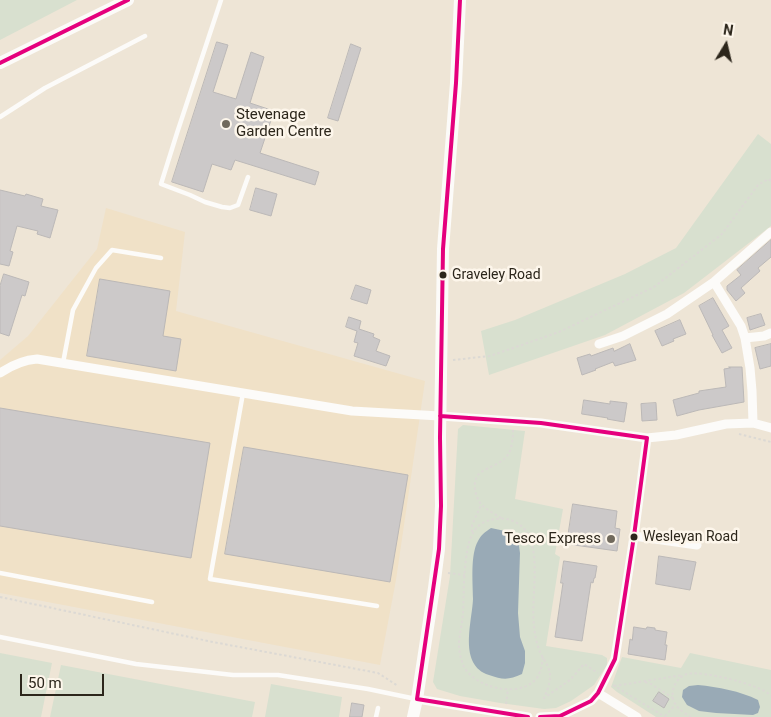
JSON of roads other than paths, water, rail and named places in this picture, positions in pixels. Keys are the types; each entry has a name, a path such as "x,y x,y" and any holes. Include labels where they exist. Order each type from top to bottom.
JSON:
{"main road":[{"path":"0,63 128,0"},
{"path":"413,717 436,572 441,506 440,416 443,249 456,83 460,0"}],"street":[{"path":"599,344 623,336 667,314 714,282 771,232"},
{"path":"714,282 741,326 745,338 752,384 752,423"},
{"path":"745,338 764,336 771,333"},
{"path":"0,373 24,360 37,359 338,410 541,422 647,438 676,435 726,424 752,423 771,428"},
{"path":"540,717 560,716 591,700 598,693 615,659 647,438"},
{"path":"634,536 697,545"},
{"path":"598,693 636,717"},
{"path":"417,699 528,717"}],"lane":[{"path":"221,0 161,184 205,202 230,208 238,204 248,177"},
{"path":"0,118 45,88 145,36"},
{"path":"63,363 73,310 96,268 112,250 161,258"},
{"path":"243,393 210,579 377,606"},
{"path":"0,573 152,602"},
{"path":"0,637 136,664 233,675 278,675 368,689 417,699"},
{"path":"376,717 378,708"}],"water":[{"path":"491,528 505,531 518,539 520,553 518,613 520,637 525,651 525,663 522,674 510,678 494,677 479,670 473,662 470,653 469,631 473,599 472,569 475,547 483,534"},
{"path":"698,685 729,690 758,700 760,707 758,713 753,715 699,711 687,705 682,697 683,690 689,686"}],"place":[{"name":"Stevenage Garden Centre","path":"226,124"},
{"name":"Graveley Road","path":"443,275"},
{"name":"Wesleyan Road","path":"634,537"},
{"name":"Tesco Express","path":"611,539"}]}
